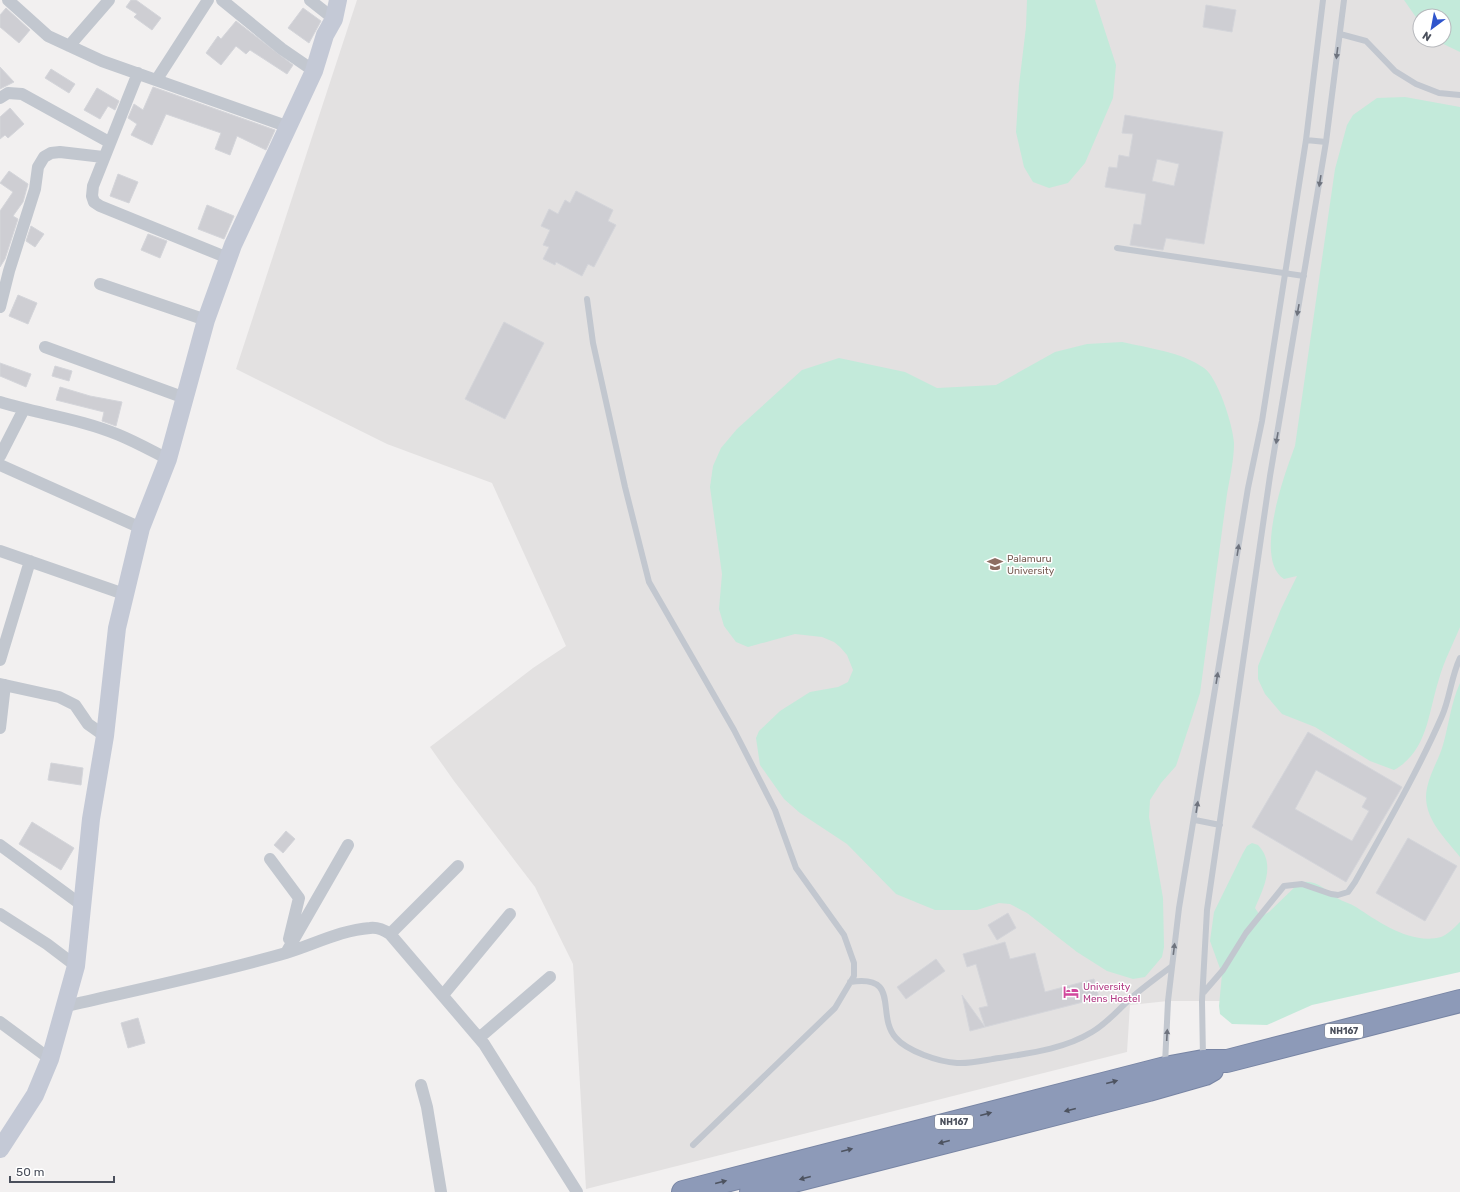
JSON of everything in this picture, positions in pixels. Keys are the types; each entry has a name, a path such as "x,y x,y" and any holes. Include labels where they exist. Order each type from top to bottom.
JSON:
{"highway":[{"name":"NH167","path":"683,1192 1168,1076 1460,1001"},
{"name":"NH167","path":"751,1192 1168,1076"}],"street":[{"path":"0,8 7,0 48,36 102,61 157,79 289,127"},
{"path":"69,46 109,0"},
{"path":"157,79 208,0"},
{"path":"222,0 282,49 314,71"},
{"path":"310,0 334,19"},
{"path":"2,1140 34,1095 50,1059 76,966 91,819 105,736 117,628 141,528 168,460 206,320 228,258 314,71 325,35 334,19 338,0"},
{"path":"138,73 103,157 93,186 92,196 94,202 119,214 228,258"},
{"path":"0,98 8,93 22,94 109,142"},
{"path":"0,307 11,264 35,189 38,167 44,157 51,153 60,152 103,157"},
{"path":"100,284 206,320"},
{"path":"45,347 185,398"},
{"path":"0,402 74,421 118,435 168,460"},
{"path":"0,456 24,409"},
{"path":"0,465 141,528"},
{"path":"0,551 124,594"},
{"path":"0,660 30,561"},
{"path":"0,728 2,684 59,697 74,705 88,724 105,736"},
{"path":"0,845 83,906"},
{"path":"286,953 348,846"},
{"path":"270,859 299,898 286,953"},
{"path":"390,934 458,866"},
{"path":"0,914 47,944 76,966"},
{"path":"443,995 510,914"},
{"path":"66,1006 208,974 286,953 348,932 371,927 383,929 390,934 479,1038 577,1192"},
{"path":"479,1038 550,977"},
{"path":"0,1022 50,1059"},
{"path":"421,1085 427,1107 441,1192"}],"lane":[{"path":"1168,1076 1172,966 1179,908 1195,820 1248,488 1262,421 1306,140 1323,0"},
{"path":"1204,1067 1204,992 1207,910 1270,476 1326,142 1344,0"},
{"path":"1340,34 1366,41 1395,71 1416,84 1440,93 1460,95"},
{"path":"1306,140 1326,142"},
{"path":"1117,248 1304,276"},
{"path":"587,299 592,343 625,487 649,582 734,730 775,810 796,868 844,936 854,962 854,976 835,1008 693,1145"},
{"path":"1204,992 1223,970 1246,933 1284,886 1302,884 1338,895 1348,892 1395,810 1443,715 1455,669 1460,658"},
{"path":"1195,820 1220,825"},
{"path":"850,982 862,980 882,989 884,994 886,1016 895,1038 908,1047 944,1062 968,1063 1044,1051 1077,1040 1104,1024 1130,999 1172,966"}],"shaded area":[{"name":"Palamuru University","path":"357,0 1460,0 1460,959 1220,1001 1168,1001 1130,1005 1127,1052 586,1189 573,964 535,887 430,747 533,668 566,646 492,483 387,444 236,369"}],"green space":[{"path":"1027,0 1095,0 1116,65 1113,98 1085,163 1068,183 1049,188 1033,182 1024,167 1016,132 1019,85 1026,27"},
{"path":"1404,0 1460,0 1460,52 1452,48 1452,8 1412,8 1412,12"},
{"path":"1405,97 1460,107 1460,627 1441,672 1429,718 1420,742 1414,753 1394,770 1370,761 1315,727 1282,714 1265,694 1258,679 1258,666 1281,609 1297,576 1284,579 1275,569 1271,554 1271,536 1279,495 1295,446 1335,169 1347,125 1353,115 1377,98"},
{"path":"1122,342 1175,354 1204,368 1214,381 1224,402 1231,425 1234,443 1233,462 1227,494 1200,693 1176,766 1161,783 1150,800 1149,817 1163,898 1164,947 1162,957 1145,977 1133,979 1107,971 1077,952 1027,913 1010,904 999,903 977,910 935,910 896,894 847,844 800,813 784,799 760,765 756,738 759,731 780,711 810,692 838,687 848,682 853,670 847,655 840,647 834,642 822,637 795,634 748,647 736,642 724,626 719,609 722,574 710,487 713,466 721,448 737,429 802,370 839,358 905,372 937,388 996,385 1055,352 1087,344"},
{"path":"1460,683 1460,857 1435,826 1427,808 1426,798 1428,782 1443,745 1452,706"},
{"path":"1252,843 1258,845 1263,852 1267,868 1265,884 1255,908 1259,914 1264,915 1269,912 1299,883 1310,882 1315,883 1339,899 1354,906 1396,931 1418,938 1430,939 1441,937 1460,922 1460,972 1312,1005 1267,1025 1232,1024 1220,1014 1219,1006 1222,974 1210,941 1214,912 1243,853 1247,846"}],"building":[{"path":"131,0 136,0 161,18 152,30 134,17 137,14 126,7"},
{"path":"1206,5 1236,10 1232,32 1203,27"},
{"path":"6,8 30,30 19,43 0,27 0,15"},
{"path":"303,8 321,21 309,43 288,28"},
{"path":"236,21 293,65 287,74 250,50 246,54 236,46 221,65 206,53 218,36 221,39"},
{"path":"0,67 14,82 0,89"},
{"path":"51,69 75,84 69,93 45,78"},
{"path":"153,87 275,130 266,150 237,136 230,155 215,149 221,133 166,114 152,145 131,135 137,124 128,118 134,104 143,110"},
{"path":"97,88 119,101 115,110 108,106 100,119 84,110"},
{"path":"10,108 24,124 8,138 5,135 0,139 0,117"},
{"path":"1125,115 1223,132 1204,244 1166,238 1163,250 1130,245 1134,224 1141,225 1146,194 1105,187 1109,167 1117,168 1119,155 1129,157 1133,134 1122,133","holes":["1157,159 1179,164 1174,186 1152,181"]},
{"path":"9,171 28,184 23,202 13,216 18,219 5,259 0,267 0,211 13,192 0,183"},
{"path":"118,174 138,182 129,203 110,196"},
{"path":"576,191 613,210 608,221 616,225 594,267 588,264 582,276 556,262 555,265 543,259 549,247 543,245 550,230 541,226 549,209 558,214 565,200 570,203"},
{"path":"207,205 234,216 224,239 198,229"},
{"path":"31,226 44,234 35,247 26,241"},
{"path":"148,234 167,241 160,258 141,250"},
{"path":"18,295 37,303 28,324 9,316"},
{"path":"504,322 544,343 505,419 465,399"},
{"path":"0,363 31,374 26,387 0,376"},
{"path":"55,366 72,371 69,381 52,376"},
{"path":"60,387 90,396 122,402 116,426 102,421 104,412 56,400"},
{"path":"1308,732 1402,787 1346,882 1252,827","holes":["1316,770 1367,798 1362,807 1369,811 1352,841 1295,809"]},
{"path":"51,763 83,768 81,785 48,780"},
{"path":"32,822 74,848 61,870 19,844"},
{"path":"286,831 295,839 283,853 274,845"},
{"path":"1408,838 1457,866 1425,921 1376,893"},
{"path":"1008,913 1016,928 997,940 988,925"},
{"name":"University Mens Hostel","path":"1005,942 1010,959 1035,953 1045,992 1094,979 1099,998 985,1027 979,1008 988,1006 976,964 967,967 963,954"},
{"path":"936,959 945,971 906,999 897,987"},
{"path":"962,995 985,1027 970,1031"},
{"path":"138,1018 145,1043 128,1048 121,1023"}],"place":[{"name":"Palamuru University","path":"995,564"},
{"name":"University Mens Hostel","path":"1071,992"}]}
